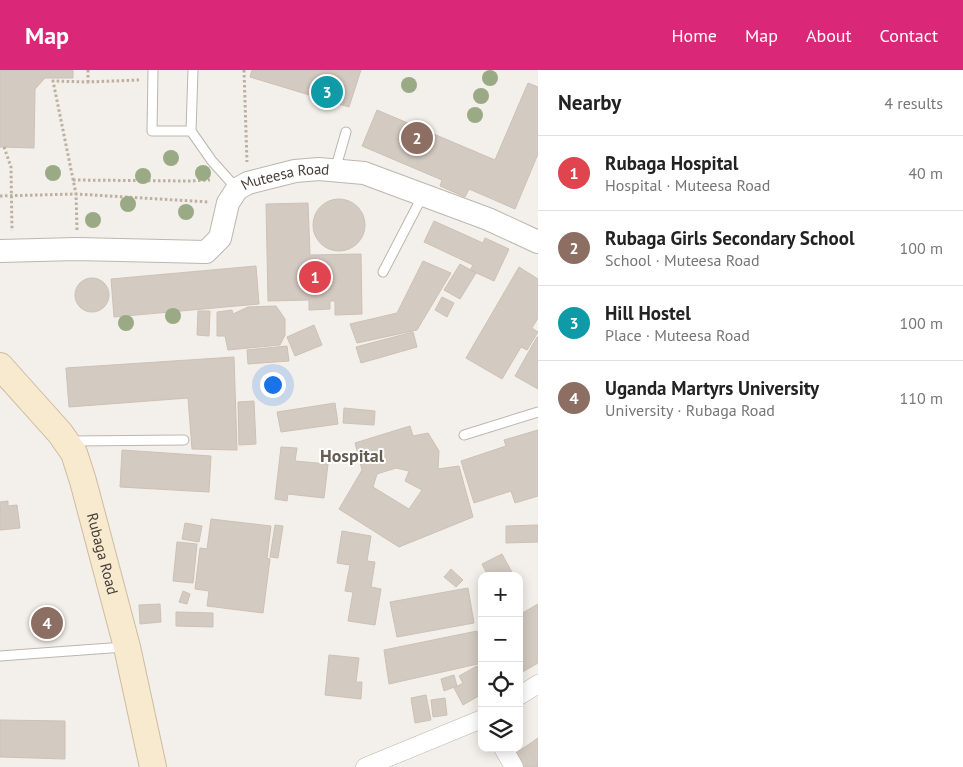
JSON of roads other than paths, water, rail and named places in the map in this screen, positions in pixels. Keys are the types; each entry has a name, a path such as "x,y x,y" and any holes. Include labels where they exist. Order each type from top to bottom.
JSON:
{"main road":[{"name":"Rubaga Road","path":"0,366 74,453 127,647 153,767"}],"street":[{"name":"Muteesa Road","path":"6,251 77,249 206,252 220,238 236,188 295,171 319,169 364,173 488,218 538,242"},
{"path":"523,693 538,684"},
{"path":"366,767 478,721"},
{"path":"505,752 514,767"}],"lane":[{"path":"194,70 191,131 212,161 236,188"},
{"path":"152,74 152,131 191,131"},
{"path":"335,170 346,132"},
{"path":"383,272 423,195"},
{"path":"464,435 538,412"},
{"path":"65,441 184,440"},
{"path":"0,656 127,647"}],"place":[{"name":"Hill Hostel","path":"327,92"},
{"name":"Rubaga Girls Secondary School","path":"417,138"},
{"name":"Rubaga Hospital","path":"315,277"},
{"name":"Uganda Martyrs University","path":"47,623"}],"district":[{"name":"Hospital","path":"352,456"}]}
